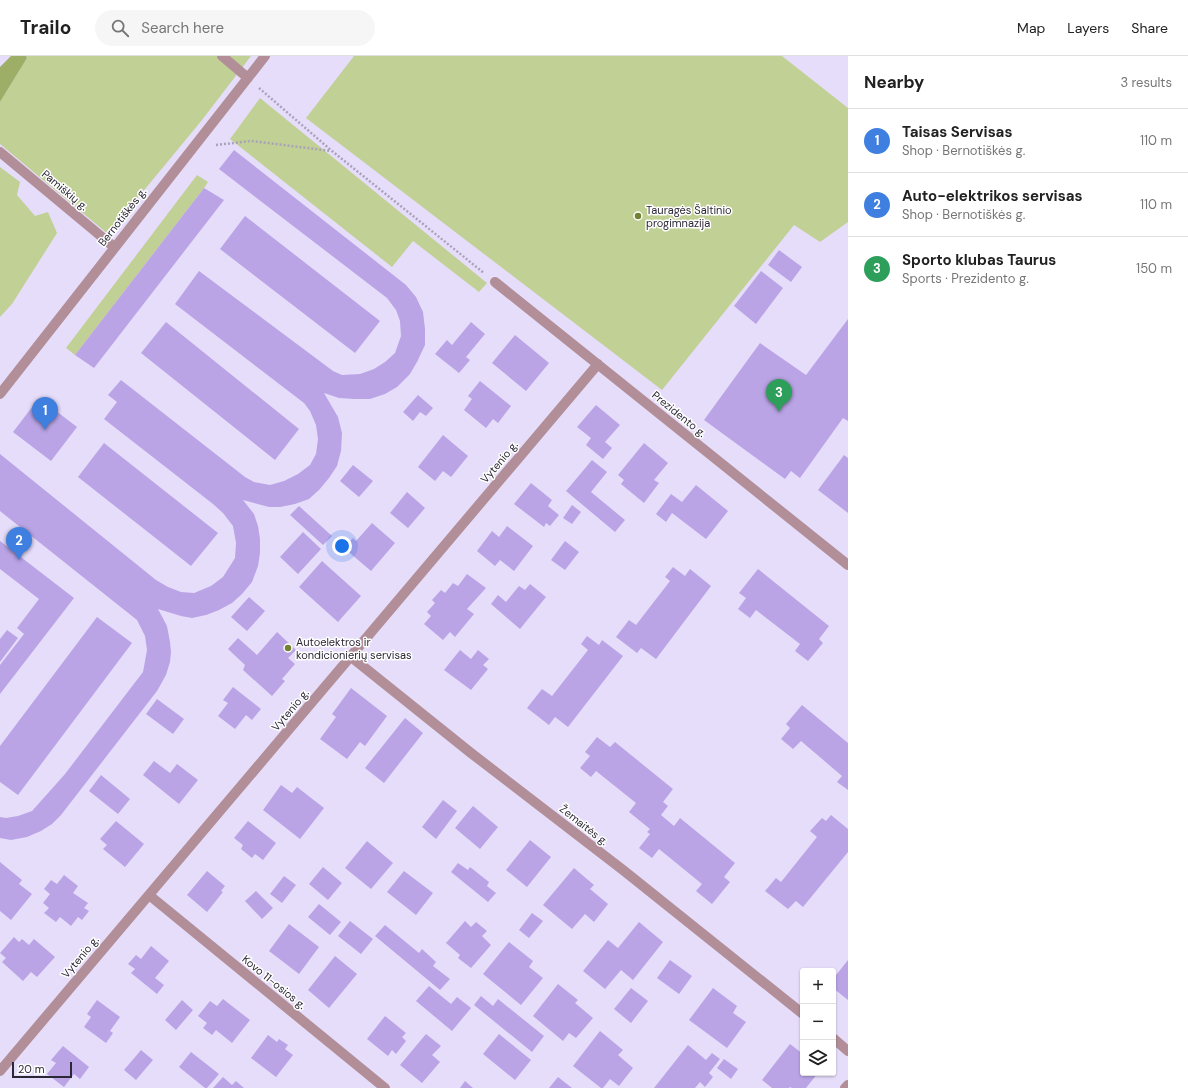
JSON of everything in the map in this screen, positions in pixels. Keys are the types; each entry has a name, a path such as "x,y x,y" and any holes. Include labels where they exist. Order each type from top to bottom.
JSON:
{"street":[{"path":"222,56 248,78"},
{"name":"Bernotiškės g.","path":"0,394 265,56"},
{"name":"Pamiškių g.","path":"0,152 114,247"},
{"name":"Prezidento g.","path":"495,282 848,565"},
{"name":"Vytenio g.","path":"0,1071 598,364"},
{"name":"Žemaitės g.","path":"350,656 471,753 623,870 800,1012"},
{"name":"Kovo 11-osios g.","path":"149,895 385,1088"},
{"path":"836,1040 848,1050"}],"path":[{"path":"248,78 332,151 495,282"},
{"path":"216,145 251,141 332,151"}],"green space":[{"path":"11,56 26,56 27,58 0,102 0,67"},
{"path":"26,56 251,56 202,120 108,234 0,144 0,102 27,58"},
{"name":"Tauragės Šaltinio progimnazija","path":"354,56 782,56 848,108 848,222 820,242 794,225 662,390 306,118"},
{"path":"260,98 487,283 479,292 413,241 392,267 230,139"},
{"path":"0,167 20,182 17,195 35,216 48,212 57,233 12,304 0,317"},
{"path":"197,175 208,182 204,188 75,355 66,348"}],"building":[{"path":"234,150 406,285 416,297 423,312 425,345 410,374 397,387 385,394 370,399 354,399 339,398 324,393 338,417 342,433 341,451 337,466 329,478 309,499 295,504 280,507 269,507 243,500 254,514 260,539 258,566 252,582 232,603 206,615 192,618 158,609 167,626 171,652 166,675 157,691 61,815 52,824 27,837 11,840 0,838 0,817 6,818 18,816 32,811 65,774 143,672 147,650 145,636 137,620 0,511 0,454 156,580 181,592 194,593 211,586 223,577 235,558 236,543 233,526 223,513 213,504 104,419 117,402 108,395 121,380 245,477 254,482 270,485 284,481 298,474 310,465 316,454 318,439 316,425 310,411 304,403 175,304 199,271 333,371 342,375 360,374 374,369 385,362 395,353 401,336 400,321 396,310 387,298 219,169"},
{"path":"204,188 224,200 94,368 75,355"},
{"path":"245,216 380,321 355,353 220,249"},
{"path":"779,250 802,267 791,282 768,265"},
{"path":"761,271 783,288 756,324 734,306"},
{"path":"848,319 848,421 843,418 800,478 791,471 785,479 704,420 760,343 806,375"},
{"path":"166,322 299,429 275,460 141,353"},
{"path":"471,322 485,334 466,357 470,360 459,373 435,354 447,340 452,345"},
{"path":"515,335 549,363 526,391 492,363"},
{"path":"480,381 511,406 498,423 493,419 486,428 464,410 472,399 468,396"},
{"path":"418,395 433,408 426,416 420,412 413,421 403,412"},
{"path":"39,398 77,427 51,461 13,432"},
{"path":"596,405 620,425 605,442 612,448 603,459 586,445 591,438 577,427"},
{"path":"443,435 468,456 451,477 443,471 435,481 418,467"},
{"path":"104,443 218,533 191,566 78,477"},
{"path":"644,443 668,463 654,480 659,483 644,503 621,484 624,480 618,475"},
{"path":"844,455 848,458 848,513 818,490"},
{"path":"592,460 607,472 591,492 625,520 615,532 566,491"},
{"path":"353,465 373,481 359,497 340,481"},
{"path":"531,483 552,500 548,506 559,515 550,526 546,523 544,527 514,504"},
{"path":"696,485 728,511 706,539 672,513 666,522 656,514 671,494 682,502"},
{"path":"407,492 425,508 408,528 390,513"},
{"path":"572,505 581,512 572,524 563,518"},
{"path":"299,506 332,536 323,545 290,515"},
{"path":"372,523 395,543 371,571 344,548 353,538 356,541"},
{"path":"507,526 533,546 514,571 500,560 495,566 477,551 492,531 499,537"},
{"path":"303,532 321,549 298,574 280,557"},
{"path":"0,541 74,598 0,694 0,665 24,634 17,628 39,599 0,569"},
{"path":"565,541 579,552 565,570 551,560"},
{"path":"322,561 361,596 338,622 299,587"},
{"path":"673,567 685,576 690,569 711,586 656,659 641,648 637,653 616,637 629,620 636,625 670,581 665,577"},
{"path":"758,569 829,626 819,639 823,643 808,661 795,651 800,644 756,610 750,618 738,609 746,598 739,593"},
{"path":"467,574 486,588 467,609 474,614 455,637 450,632 443,640 424,624 431,616 427,612 435,603 432,600 441,590 445,593 453,583 458,586"},
{"path":"530,584 546,597 520,629 491,604 498,595 506,602 519,586 525,590"},
{"path":"249,597 265,611 247,631 231,617"},
{"path":"97,617 132,643 18,795 0,782 0,746"},
{"path":"7,630 18,638 0,662 0,639"},
{"path":"277,632 296,650 288,658 295,664 282,679 285,681 272,696 243,670 245,665 228,649 238,638 257,655"},
{"path":"587,636 599,645 602,640 623,656 568,727 555,717 549,725 527,708 542,689 552,696 588,650 581,644"},
{"path":"460,650 471,659 478,650 489,659 483,665 488,669 471,690 444,670"},
{"path":"233,687 261,709 252,720 246,715 235,729 218,716 228,703 223,700"},
{"path":"351,688 387,716 365,746 360,742 347,759 320,739 336,717 332,714"},
{"path":"157,699 184,719 173,734 146,714"},
{"path":"802,705 848,743 848,790 837,782 842,776 801,741 793,749 781,739 790,728 786,724"},
{"path":"405,718 423,733 384,783 365,768"},
{"path":"597,737 610,747 615,742 673,789 663,802 668,806 661,815 674,826 680,818 735,863 724,877 730,882 712,904 696,891 702,884 659,849 652,858 639,848 650,834 647,832 650,829 629,812 636,803 596,771 591,777 580,768 590,756 585,752"},
{"path":"154,761 170,773 177,764 198,780 179,804 143,775"},
{"path":"101,775 130,799 118,814 89,791"},
{"path":"281,785 292,793 297,787 324,808 300,839 263,810"},
{"path":"443,800 457,811 436,839 422,827"},
{"path":"473,806 498,827 480,849 455,828"},
{"path":"831,815 848,829 848,852 803,907 796,901 788,909 765,891 776,878 781,882 817,837 810,831 822,818 826,821"},
{"path":"116,821 144,844 125,867 103,849 107,845 100,839"},
{"path":"248,821 276,843 263,860 255,854 252,858 241,849 243,845 234,838"},
{"path":"530,840 551,857 527,887 506,870"},
{"path":"367,841 393,863 371,889 345,868"},
{"path":"0,862 22,880 19,884 32,894 11,920 0,911"},
{"path":"458,863 468,870 470,867 489,882 487,886 496,893 488,902 451,872"},
{"path":"323,867 342,883 328,900 309,884"},
{"path":"574,868 594,885 590,889 608,904 594,922 585,914 572,929 543,905"},
{"path":"207,871 225,886 221,891 223,892 207,912 187,895"},
{"path":"404,871 433,893 416,915 387,892"},
{"path":"64,875 78,886 73,893 88,903 84,908 89,911 82,920 78,917 71,926 60,917 56,922 44,913 49,908 43,903 50,894 44,889 51,880 57,884"},
{"path":"284,876 296,885 282,903 270,894"},
{"path":"256,891 273,908 262,919 245,901"},
{"path":"319,904 341,922 330,935 308,917"},
{"path":"532,913 543,921 529,938 519,930"},
{"path":"350,921 373,939 361,954 338,936"},
{"path":"465,921 471,927 476,922 487,931 482,936 491,945 471,968 458,958 460,955 446,943"},
{"path":"639,922 663,942 633,980 621,970 605,989 583,971 608,940 618,948"},
{"path":"289,924 319,947 299,974 269,951"},
{"path":"385,925 419,953 422,949 436,962 433,966 450,979 440,990 375,936"},
{"path":"14,937 19,942 22,939 29,945 34,939 55,957 37,977 31,972 23,981 2,962 6,958 0,953"},
{"path":"509,942 533,961 529,967 543,978 521,1005 483,974"},
{"path":"151,946 169,961 155,978 164,985 157,994 131,973 135,969 128,964 136,955 141,959"},
{"path":"335,956 357,974 329,1008 308,990"},
{"path":"670,960 692,976 679,994 657,978"},
{"path":"848,960 848,1000 836,990 836,975"},
{"path":"558,984 578,1000 575,1003 593,1018 576,1038 569,1033 563,1041 533,1016"},
{"path":"429,986 451,1004 457,997 471,1008 452,1031 416,1001"},
{"path":"631,988 648,1001 631,1023 614,1009"},
{"path":"713,988 737,1006 733,1013 746,1022 727,1048 689,1020"},
{"path":"481,996 493,1006 498,999 544,1036 532,1052 474,1005"},
{"path":"223,999 250,1020 232,1043 216,1030 212,1035 203,1028 207,1023 198,1016 210,1001 217,1006"},
{"path":"97,1000 120,1017 110,1031 113,1033 106,1043 84,1027 91,1017 87,1014"},
{"path":"182,1000 193,1010 176,1030 165,1020"},
{"path":"385,1016 406,1033 402,1037 406,1041 396,1054 392,1050 388,1056 367,1039"},
{"path":"600,1031 623,1050 618,1055 633,1068 619,1086 610,1079 603,1088 601,1088 573,1066"},
{"path":"426,1034 441,1046 432,1055 440,1062 422,1083 400,1065"},
{"path":"499,1034 531,1060 515,1080 483,1054"},
{"path":"268,1035 277,1042 279,1039 288,1045 285,1049 293,1055 276,1077 251,1058"},
{"path":"790,1044 800,1052 800,1076 816,1076 806,1088 772,1088 762,1080"},
{"path":"688,1045 706,1060 712,1053 720,1059 709,1073 713,1077 705,1087 700,1082 695,1088 654,1088"},
{"path":"63,1046 89,1067 80,1079 74,1074 64,1087 47,1074 56,1063 51,1060"},
{"path":"141,1050 153,1060 136,1080 124,1070"},
{"path":"191,1052 219,1074 207,1088 179,1067"},
{"path":"724,1059 738,1069 731,1079 717,1068"},
{"path":"223,1077 232,1085 236,1081 244,1088 213,1088"},
{"path":"558,1077 572,1088 549,1088"},
{"path":"465,1081 473,1088 460,1088"}],"place":[{"name":"Tauragės Šaltinio progimnazija","path":"638,216"},
{"name":"Sporto klubas Taurus","path":"779,412"},
{"name":"Taisas Servisas","path":"45,430"},
{"name":"Auto-elektrikos servisas","path":"19,560"},
{"name":"Autoelektros ir kondicionierių servisas","path":"288,648"}]}
